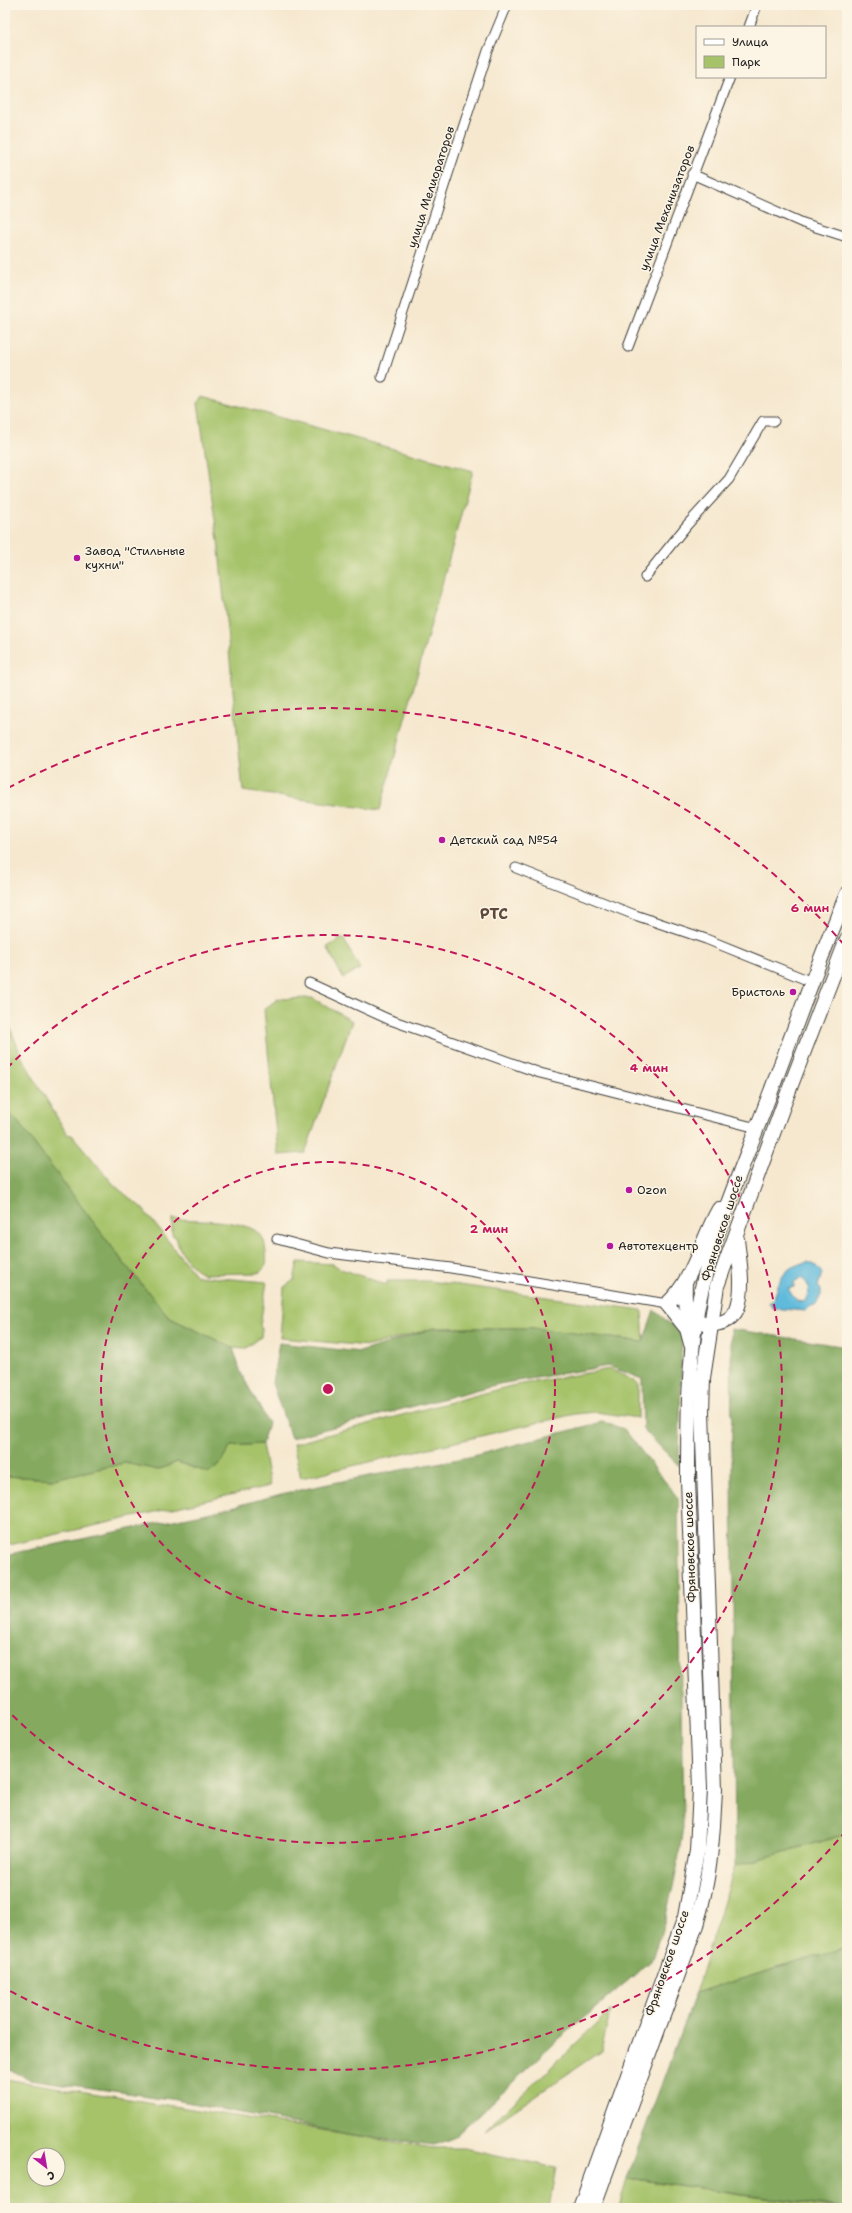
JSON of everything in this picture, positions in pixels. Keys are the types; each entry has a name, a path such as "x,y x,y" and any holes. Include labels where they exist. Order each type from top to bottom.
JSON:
{"main road":[{"name":"Фряновское шоссе","path":"580,2208 685,1917 697,1851 700,1788 688,1480 688,1412 696,1320 704,1282 737,1178 847,894"},
{"name":"Фряновское шоссе","path":"593,2208 693,1932 708,1880 714,1826 715,1789 702,1378 717,1286 786,1098 847,939"},
{"path":"667,1304 677,1295 685,1282 717,1213 737,1178"},
{"path":"667,1304 696,1320 710,1325 725,1321 736,1311 740,1286 736,1234"},
{"path":"685,1282 685,1302 688,1312 696,1320"},
{"path":"667,1304 687,1329 693,1352"}],"street":[{"name":"улица Мелиораторов","path":"382,377 488,51 506,5"},
{"path":"749,26 757,5"},
{"name":"улица Механизаторов","path":"628,347 692,174 730,78"},
{"path":"692,174 803,223 847,237"},
{"path":"645,577 687,525 729,479 763,420 774,421"},
{"path":"516,868 635,915 706,939 812,982"},
{"path":"309,982 388,1019 540,1074 757,1128"},
{"path":"277,1238 329,1253 451,1268 667,1304"}],"green space":[{"path":"203,396 473,471 380,810 243,791 218,540 198,403"},
{"path":"343,938 360,969 343,978 327,947"},
{"path":"312,998 352,1021 305,1153 278,1155 264,1009 278,999"},
{"path":"5,1015 22,1058 67,1134 72,1135 115,1186 142,1208 196,1276 267,1282 260,1325 262,1328 261,1337 245,1349 233,1348 170,1318 124,1263 18,1122 5,1109"},
{"path":"5,1109 18,1122 124,1263 170,1318 233,1348 241,1373 268,1423 262,1444 231,1446 219,1466 209,1473 177,1462 158,1470 125,1463 53,1479 5,1476"},
{"path":"172,1219 217,1221 251,1228 259,1233 264,1240 266,1257 265,1267 258,1273 203,1274 189,1263 182,1253 176,1237 172,1235"},
{"path":"298,1262 333,1264 341,1269 387,1285 387,1281 429,1281 642,1310 644,1342 533,1328 434,1328 369,1346 280,1338 284,1287 294,1280"},
{"path":"654,1310 682,1334 679,1466 643,1429 642,1379 608,1366 499,1384 291,1438 272,1383 279,1343 360,1352 434,1328 533,1328 643,1342"},
{"path":"731,1329 847,1347 847,1834 735,1866"},
{"path":"610,1369 638,1383 638,1418 596,1412 575,1414 301,1478 293,1444 511,1386"},
{"path":"602,1422 624,1429 678,1498 683,1826 677,1869 664,1924 651,1961 559,2039 453,2138 434,2145 347,2134 176,2100 29,2079 5,2067 5,1555 217,1511 281,1494 469,1457"},
{"path":"262,1444 270,1486 5,1546 5,1476 53,1479 125,1463 158,1470 177,1462 209,1473 219,1466 231,1446"},
{"path":"847,1834 847,1947 695,1993 735,1866"},
{"path":"847,1947 847,2208 627,2178 695,1993"},
{"path":"611,2010 601,2051 484,2131"},
{"path":"5,2079 433,2148 465,2148 556,2168 549,2208 5,2207"},
{"path":"627,2178 840,2208 619,2208"}],"water":[{"path":"808,1262 815,1265 822,1273 818,1286 821,1290 821,1295 816,1305 810,1306 805,1311 773,1308 769,1303 773,1301 781,1280 788,1270 799,1264","holes":["800,1278 808,1285 808,1292 804,1302 797,1301 788,1289 794,1287 794,1282"]}],"place":[{"name":"Завод \"Стильные кухни\"","path":"77,558"},
{"name":"Детский сад №54","path":"442,840"},
{"name":"Бристоль","path":"793,992"},
{"name":"Ozon","path":"629,1190"},
{"name":"Автотехцентр","path":"610,1246"}],"district":[{"name":"РТС","path":"494,913"}]}
